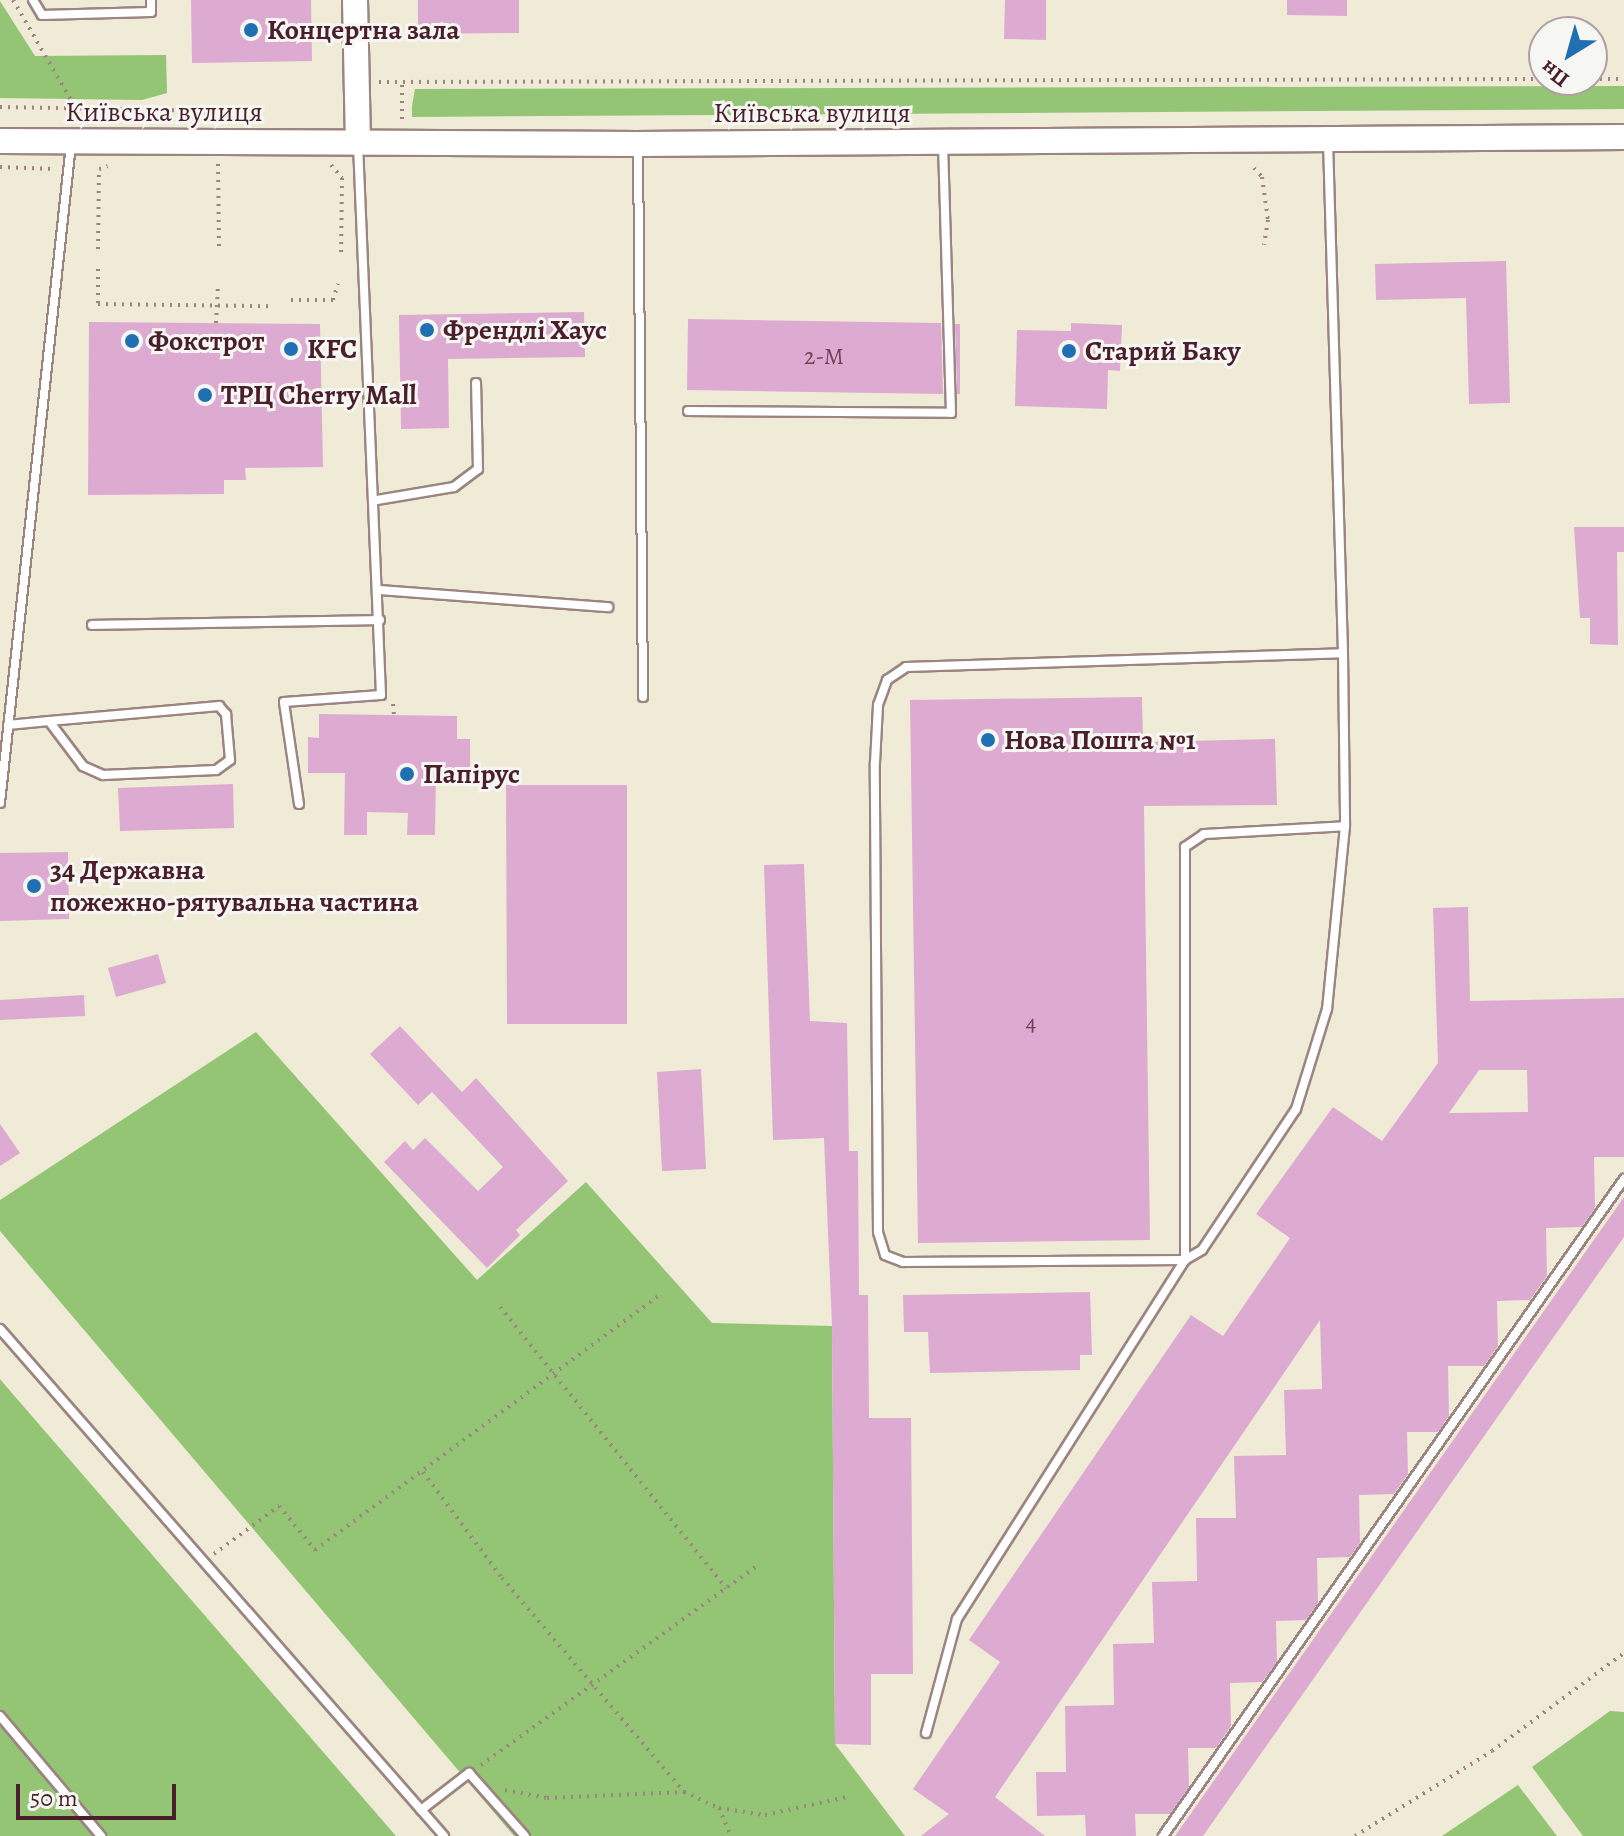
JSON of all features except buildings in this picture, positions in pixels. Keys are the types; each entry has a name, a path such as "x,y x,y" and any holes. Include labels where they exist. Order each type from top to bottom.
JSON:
{"main road":[{"path":"355,0 358,143"},
{"name":"Київська вулиця","path":"0,141 638,144 1624,137"}],"lane":[{"path":"33,0 42,15 151,12 151,0"},
{"path":"926,1733 957,1619 1185,1260 1202,1250 1296,1109 1327,1009 1345,826 1328,140"},
{"path":"0,803 71,142"},
{"path":"688,411 951,413 942,142"},
{"path":"299,804 284,702 381,695 377,500 358,143"},
{"path":"638,144 643,697"},
{"path":"377,500 454,487 478,469 476,383"},
{"path":"380,590 608,607"},
{"path":"92,625 380,620"},
{"path":"1185,1260 903,1262 885,1255 878,1216 878,705 887,680 906,667 1343,653"},
{"path":"8,725 49,721 219,706 226,714 230,760 216,770 103,775 83,766 49,721"},
{"path":"1185,1260 1185,847 1204,834 1345,826"},
{"path":"1163,1836 1624,1179"},
{"path":"0,1329 206,1560 444,1836"},
{"path":"0,1716 101,1836"},
{"path":"421,1810 469,1773 525,1836"}],"path":[{"path":"13,0 75,107"},
{"path":"356,82 1528,79"},
{"path":"402,82 402,119"},
{"path":"0,107 172,110 243,120"},
{"path":"218,164 219,250"},
{"path":"0,167 56,169"},
{"path":"1254,168 1262,177 1266,206 1264,245"},
{"path":"98,249 99,169"},
{"path":"341,258 342,178"},
{"path":"98,269 98,304 272,306"},
{"path":"291,300 333,300 338,284"},
{"path":"216,323 218,286"},
{"path":"206,1560 279,1506 315,1550 555,1376 662,1293"},
{"path":"500,1307 726,1588"},
{"path":"423,1472 502,1578 684,1792"},
{"path":"469,1773 758,1565"},
{"path":"1355,1836 1492,1751 1624,1653"},
{"path":"480,1766 487,1774"},
{"path":"494,1782 510,1794 547,1798 588,1792 684,1792 719,1808 765,1815 847,1797"},
{"path":"719,1808 731,1836"}],"green space":[{"path":"0,1 35,56 166,55 167,93 142,100 0,98"},
{"path":"1528,86 1528,96 1608,96 1608,86 1624,86 1624,109 412,117 415,89"},
{"path":"256,1032 477,1280 586,1182 712,1323 832,1326 835,1744 905,1836 514,1836 0,1231 0,1200"},
{"path":"0,1379 11,1392 396,1836 0,1836"},
{"path":"1610,1711 1624,1712 1624,1836 1583,1836 1532,1767"},
{"path":"1518,1785 1557,1836 1442,1836"}],"place":[{"name":"Концертна зала","path":"251,30"},
{"name":"Френдлі Хаус","path":"427,330"},
{"name":"Фокстрот","path":"132,341"},
{"name":"KFC","path":"291,349"},
{"name":"Старий Баку","path":"1069,351"},
{"name":"ТРЦ Cherry Mall","path":"205,395"},
{"name":"Нова Пошта №1","path":"988,740"},
{"name":"Папірус","path":"407,774"},
{"name":"34 Державна пожежно-рятувальна частина","path":"34,886"}]}
